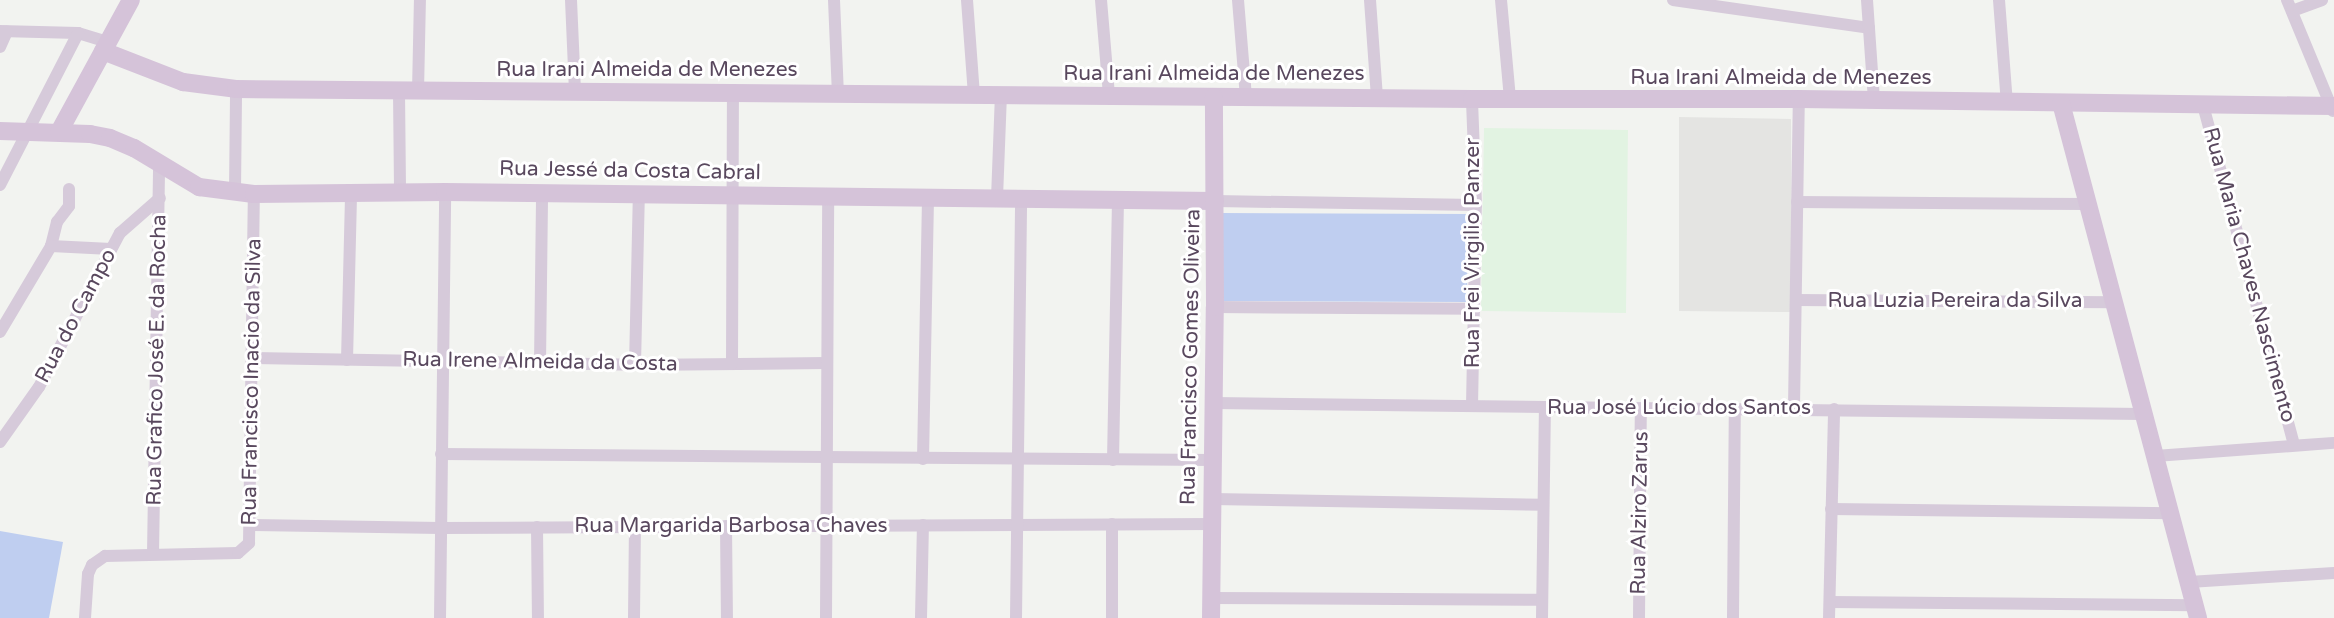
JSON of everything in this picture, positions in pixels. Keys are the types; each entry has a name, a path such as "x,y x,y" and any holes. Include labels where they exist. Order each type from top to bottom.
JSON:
{"main road":[{"path":"59,132 131,0"},
{"name":"Rua Irani Almeida de Menezes","path":"105,46 183,82 236,89 974,96 1799,99 2333,109"},
{"name":"Rua Francisco Gomes Oliveira","path":"1211,618 1215,307 1214,97"},
{"path":"2061,103 2197,611"},
{"name":"Rua Jessé da Costa Cabral","path":"0,131 59,132 110,138 134,148 199,187 254,194 445,192 1215,201"}],"street":[{"path":"418,92 421,0"},
{"path":"571,0 575,91"},
{"path":"834,0 838,94"},
{"path":"968,0 974,96"},
{"path":"1101,0 1109,96"},
{"path":"1238,0 1246,97"},
{"path":"1370,0 1377,98"},
{"path":"1501,0 1510,99"},
{"path":"1673,0 1869,28"},
{"path":"1867,0 1874,100"},
{"path":"1998,0 2007,104"},
{"path":"2322,0 2289,5 2333,109"},
{"path":"0,47 4,31 78,33 105,46"},
{"path":"0,185 78,33"},
{"path":"234,192 236,89"},
{"path":"399,92 401,193"},
{"path":"732,364 730,195 733,92"},
{"path":"997,198 1000,96"},
{"name":"Rua Frei Virgilio Panzer","path":"1472,99 1476,205 1472,406"},
{"path":"1794,407 1799,99"},
{"name":"Rua Maria Chaves Nascimento","path":"2203,105 2294,446"},
{"name":"Rua Grafico José E. da Rocha","path":"153,554 159,165"},
{"path":"0,332 51,246 57,222 69,206 69,190"},
{"path":"347,360 351,192"},
{"path":"440,618 445,192"},
{"path":"540,364 542,193"},
{"name":"Rua Francisco Inacio da Silva","path":"153,554 226,554 245,549 251,525 254,194"},
{"path":"635,365 639,194"},
{"path":"826,618 828,195"},
{"path":"923,458 928,197"},
{"name":"Rua do Campo","path":"0,442 39,387 120,233 160,198"},
{"path":"1016,618 1021,198"},
{"path":"1113,460 1118,199"},
{"path":"1215,201 1476,205"},
{"path":"1797,202 2088,204"},
{"path":"51,246 111,249"},
{"name":"Rua Luzia Pereira da Silva","path":"1796,300 2115,302"},
{"path":"1215,307 1475,309"},
{"name":"Rua Irene Almeida da Costa","path":"253,358 442,359 635,365 826,363"},
{"name":"Rua José Lúcio dos Santos","path":"1214,403 1641,409 1794,407 2144,414"},
{"path":"1542,618 1545,408"},
{"path":"1733,618 1735,408"},
{"name":"Rua Alziro Zarus","path":"1639,618 1641,409"},
{"path":"1829,618 1834,409"},
{"path":"2155,456 2334,443"},
{"path":"441,454 1213,460"},
{"path":"1212,499 1543,505"},
{"path":"1832,509 2172,513"},
{"path":"1112,524 1112,618"},
{"name":"Rua Margarida Barbosa Chaves","path":"251,525 440,528 1212,524"},
{"path":"921,618 923,525"},
{"path":"726,526 727,618"},
{"path":"537,527 538,618"},
{"path":"634,618 635,527"},
{"path":"85,618 88,574 92,565 105,556 153,554"},
{"path":"2189,582 2334,573"},
{"path":"1212,598 1542,600"},
{"path":"1830,602 2197,611"}],"shaded area":[{"path":"1679,117 1791,119 1792,312 1679,311"},
{"path":"1221,213 1468,214 1467,302 1221,301"},
{"path":"0,531 63,542 49,618 0,618"}],"sand":[{"path":"1484,128 1628,130 1626,313 1481,311"}]}
